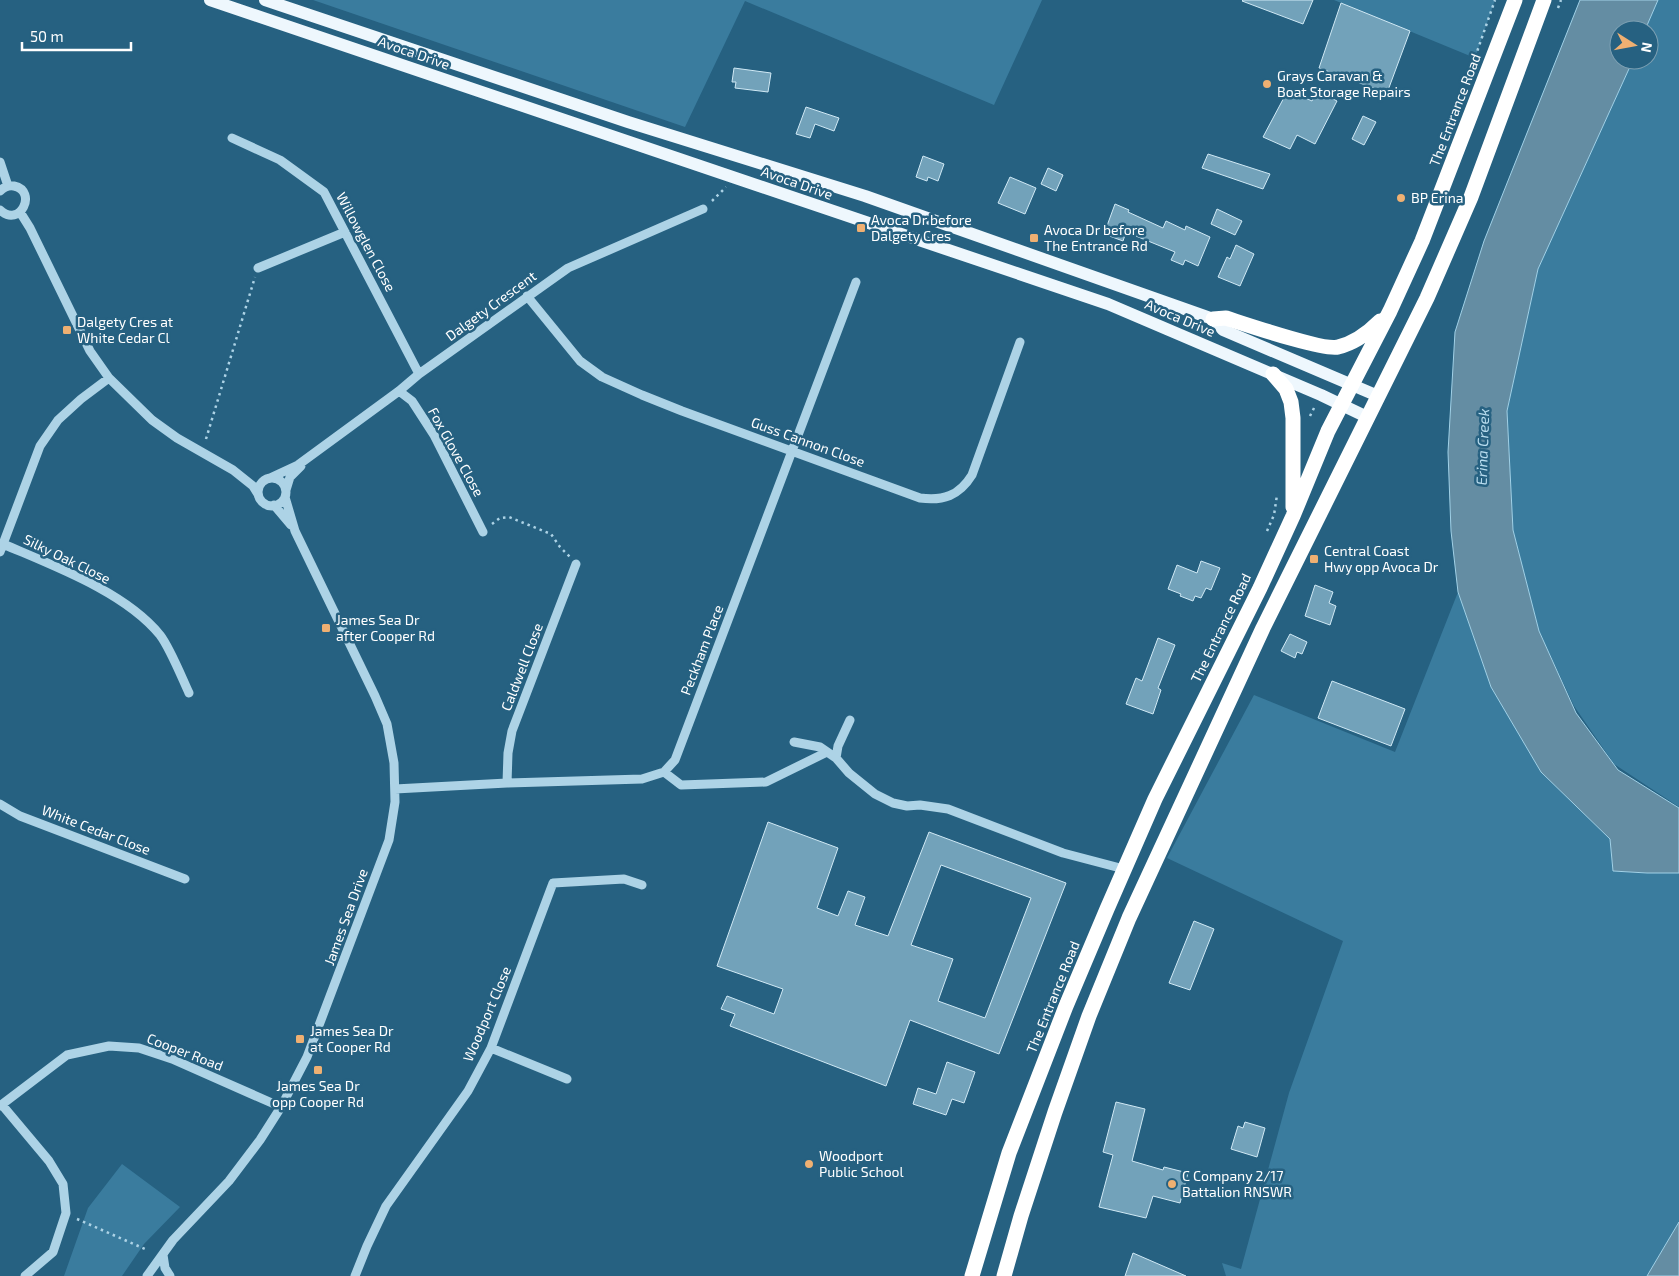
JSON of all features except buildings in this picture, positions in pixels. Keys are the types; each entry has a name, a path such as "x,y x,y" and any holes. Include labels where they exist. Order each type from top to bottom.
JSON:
{"highway":[{"name":"The Entrance Road","path":"972,1276 1009,1153 1066,1006 1124,869 1155,799 1260,588 1293,516 1328,431 1390,311 1430,223 1515,0"},
{"path":"1004,1276 1054,1112 1088,1016 1129,918 1259,637 1427,298 1472,197 1544,0"},
{"path":"1213,319 1226,318 1318,345 1336,348 1364,336 1390,311"},
{"path":"1273,374 1286,389 1291,402 1293,418 1293,516"}],"main road":[{"name":"Avoca Drive","path":"210,0 1108,304 1321,395 1367,418"},
{"name":"Avoca Drive","path":"265,0 628,122 865,196 1213,319 1223,330 1378,396"}],"street":[{"name":"Willowglen Close","path":"232,138 280,160 324,192 420,374"},
{"path":"0,162 4,188 16,187 23,192 25,205 20,212 11,215 0,210"},
{"name":"Dalgety Crescent","path":"267,479 290,469 312,455 420,374 568,268 704,208"},
{"path":"20,212 30,228 90,351 109,378 152,420 177,438 245,479 266,504 274,505 281,502 285,493 284,486 278,479 267,479 223,464"},
{"path":"258,268 345,232"},
{"name":"Peckham Place","path":"664,772 675,760 856,282"},
{"name":"Guss Cannon Close","path":"527,296 580,362 602,377 642,396 920,498 935,500 950,496 966,486 972,475 1020,342"},
{"path":"2,548 40,446 58,420 81,399 109,378"},
{"name":"Fox Glove Close","path":"399,391 412,401 434,435 483,532"},
{"name":"Dalgety Crescent","path":"285,493 290,477 312,455"},
{"path":"258,494 260,484 267,479"},
{"name":"James Sea Drive","path":"147,1276 176,1236 229,1181 260,1140 281,1107 307,1057 389,840 395,802 395,789 394,763 387,724 339,618 295,531 285,493"},
{"name":"James Sea Drive","path":"274,505 295,531"},
{"name":"Silky Oak Close","path":"2,548 73,574 129,606 162,637 189,693"},
{"name":"Caldwell Close","path":"507,783 508,753 512,731 576,564"},
{"path":"836,758 838,746 850,720"},
{"path":"794,742 820,747 836,758 849,773 875,794 893,803 907,806 920,804 948,808 1062,853 1124,869"},
{"path":"395,789 642,779 664,772 681,785 766,782 827,752"},
{"name":"White Cedar Close","path":"0,804 20,816 185,879"},
{"name":"Woodport Close","path":"355,1276 386,1206 468,1090 491,1048 553,883 624,879 642,885"},
{"name":"Cooper Road","path":"1,1105 67,1055 109,1046 140,1048 172,1059 281,1107"},
{"path":"491,1048 567,1079"},
{"path":"1,1105 49,1161 63,1184 66,1213 53,1252 25,1276"},
{"path":"163,1256 165,1268 170,1276"}],"path":[{"path":"1469,75 1495,0"},
{"path":"206,439 258,268"},
{"path":"1310,416 1321,395"},
{"path":"483,532 500,518 509,517 551,534 576,564"},
{"path":"78,1219 145,1249"}],"shaded area":[{"path":"313,0 1042,0 994,105 745,1 685,127"},
{"path":"1334,0 1495,0 1475,58"},
{"path":"1658,0 1679,0 1679,807 1614,764 1574,706 1539,631 1513,530 1507,411 1538,269 1628,70 1659,70 1659,20 1649,20"},
{"path":"1458,592 1491,687 1541,772 1610,839 1613,871 1679,873 1679,1222 1647,1276 1226,1276 1222,1263 1241,1269 1289,1093 1343,941 1167,858 1254,695 1395,752"},
{"path":"122,1164 180,1207 144,1244 122,1276 64,1276 88,1208"}],"water":[{"name":"Erina Creek","path":"1580,0 1658,0 1649,20 1609,20 1609,70 1628,70 1538,269 1507,411 1513,530 1539,631 1576,713 1618,770 1679,808 1679,873 1613,871 1610,839 1541,772 1491,687 1458,592 1451,531 1448,452 1455,332 1484,241"},
{"path":"1679,1222 1679,1276 1647,1276"}],"place":[{"name":"Grays Caravan & Boat Storage Repairs","path":"1267,84"},
{"name":"BP Erina","path":"1401,198"},
{"name":"Avoca Dr before Dalgety Cres","path":"861,228"},
{"name":"Avoca Dr before The Entrance Rd","path":"1034,238"},
{"name":"Dalgety Cres at White Cedar Cl","path":"67,330"},
{"name":"Central Coast Hwy opp Avoca Dr","path":"1314,559"},
{"name":"James Sea Dr after Cooper Rd","path":"326,628"},
{"name":"James Sea Dr at Cooper Rd","path":"300,1039"},
{"name":"James Sea Dr opp Cooper Rd","path":"318,1070"},
{"name":"Woodport Public School","path":"809,1164"},
{"name":"C Company 2/17 Battalion RNSWR","path":"1172,1184"}]}
